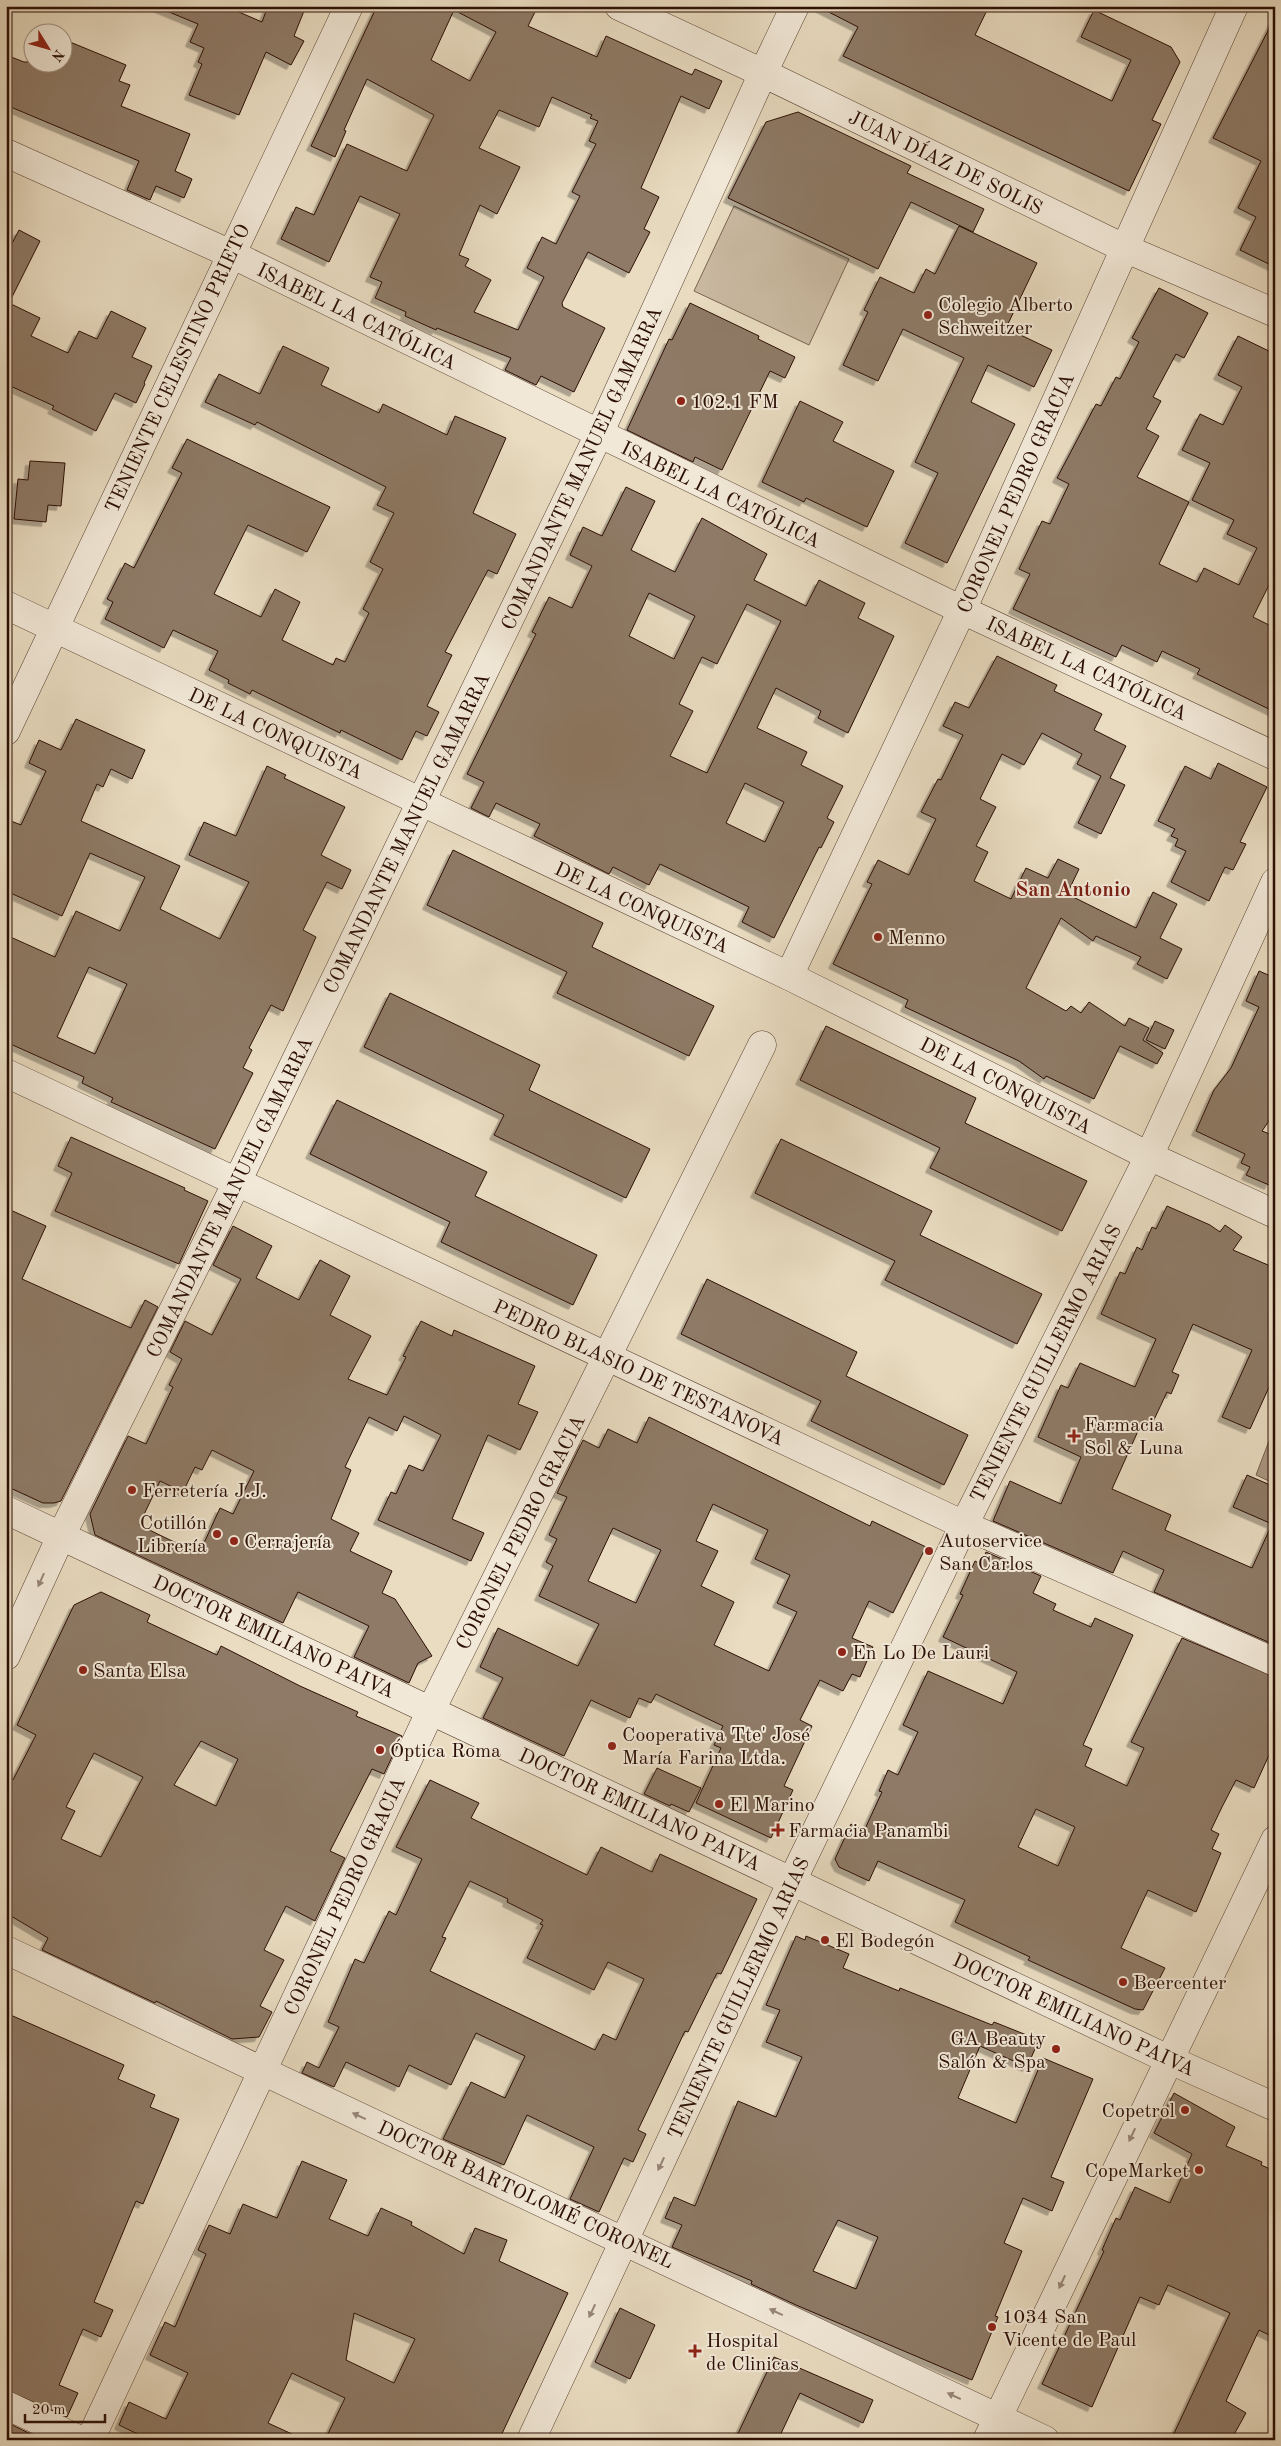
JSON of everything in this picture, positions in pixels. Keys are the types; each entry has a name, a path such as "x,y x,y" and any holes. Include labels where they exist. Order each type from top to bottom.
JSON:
{"street":[{"name":"TENIENTE CELESTINO PRIETO","path":"6,731 349,6"},
{"name":"JUAN DÍAZ DE SOLIS","path":"619,6 1124,248 1275,313"},
{"name":"COMANDANTE MANUEL GAMARRA","path":"6,1656 61,1536 238,1182 599,434 762,73 795,6"},
{"name":"CORONEL PEDRO GRACIA","path":"789,976 962,610 1234,6"},
{"name":"ISABEL LA CATÓLICA","path":"6,153 231,254 962,610 1275,756"},
{"name":"DE LA CONQUISTA","path":"6,604 789,976 1149,1156 1275,1214"},
{"name":"TENIENTE GUILLERMO ARIAS","path":"531,2440 792,1882 964,1525 1149,1156 1275,882"},
{"name":"CORONEL PEDRO GRACIA","path":"90,2440 431,1710 762,1045"},
{"name":"PEDRO BLASIO DE TESTANOVA","path":"6,1073 964,1525 1275,1662"},
{"name":"DOCTOR EMILIANO PAIVA","path":"6,1510 1168,2059 1275,2107"},
{"path":"993,2428 1168,2059 1275,1840"},
{"name":"DOCTOR BARTOLOMÉ CORONEL","path":"6,1950 625,2240 993,2428 1045,2440"},
{"path":"6,2405 80,2440"}],"shaded area":[{"path":"734,206 849,259 809,345 694,291"},
{"path":"1269,1441 1275,1444 1275,1484 1256,1475"}],"building":[{"path":"225,6 262,22 268,6 306,6 294,36 304,41 291,65 266,52 239,115 189,95 202,64 198,62 204,48 190,42 198,24 157,7"},
{"path":"377,6 538,6 528,26 597,57 606,36 692,75 695,69 722,81 709,109 681,96 641,188 659,197 644,229 650,232 629,273 588,252 562,303 563,307 605,328 574,392 541,376 536,385 505,370 511,358 437,328 436,330 405,316 406,312 375,298 382,282 370,277 400,214 360,196 329,262 281,239 296,207 314,215 347,144 407,171 434,115 367,79 344,130 346,131 335,157 311,146","holes":["454,10 496,32 470,81 431,60","552,97 592,115 590,118 598,121 589,141 596,144 572,192 580,196 556,244 542,237 527,268 544,277 518,330 474,312 491,280 465,266 469,259 459,255 480,205 497,214 520,167 479,148 499,110 539,127"]},
{"path":"817,6 989,6 975,35 1112,101 1131,60 1081,37 1094,10 1171,47 1180,62 1152,120 1161,124 1129,191 843,56 858,27"},
{"path":"1275,17 1275,267 1240,250 1256,217 1238,208 1261,161 1213,138"},
{"path":"72,43 126,65 119,81 130,85 121,106 190,134 175,171 192,179 184,198 156,186 150,200 127,190 139,161 6,105 6,55 22,61 22,72 72,72"},
{"path":"798,112 911,166 907,173 984,209 973,232 911,202 878,269 728,198 766,122"},
{"path":"959,226 1037,263 1006,328 1052,350 1034,387 988,365 971,402 1015,424 947,563 905,543 938,473 915,462 964,358 903,329 878,381 843,365 868,312 864,310 880,277 914,293 926,269 935,274"},
{"path":"19,230 40,241 9,303 40,318 31,336 68,353 79,331 97,339 111,311 146,328 132,357 152,366 136,403 115,393 96,431 52,409 54,406 6,384 6,255"},
{"path":"1159,288 1208,313 1184,358 1176,354 1153,397 1161,401 1146,429 1159,436 1137,477 1189,502 1159,564 1197,582 1204,568 1239,585 1257,548 1227,534 1234,520 1192,500 1210,463 1182,450 1200,414 1223,425 1242,387 1218,375 1238,336 1275,354 1275,573 1253,617 1275,628 1275,712 1197,674 1200,669 1162,651 1157,662 1122,645 1116,657 1013,609 1030,574 1019,569 1042,521 1050,524 1069,484 1057,478 1096,404 1101,406 1116,377 1120,379 1139,342 1132,338"},
{"path":"690,303 759,336 758,339 795,357 785,378 770,371 722,470 695,457 693,462 627,430 669,339 672,340"},
{"path":"283,346 329,368 321,385 379,413 383,404 447,435 455,416 506,438 473,513 516,534 497,574 488,570 445,652 452,655 427,706 439,712 427,736 416,731 402,760 341,730 340,733 252,690 250,694 228,683 229,680 209,670 218,651 173,630 164,648 105,619 113,602 107,599 125,563 134,568 182,473 172,468 187,439 330,507 307,552 248,525 214,594 261,617 275,589 300,602 282,640 333,665 336,658 345,662 369,613 363,609 383,569 370,562 394,513 377,505 386,487 257,422 255,425 205,402 219,374 260,394"},
{"path":"800,401 843,422 833,441 894,471 867,527 806,498 804,502 762,482"},
{"path":"30,461 65,463 61,506 48,505 46,522 14,519 18,479 28,480"},
{"path":"626,487 655,501 631,550 675,572 702,518 767,554 754,580 806,606 819,580 865,603 858,618 894,636 848,733 818,718 821,711 776,688 757,728 807,752 801,765 843,786 827,818 834,822 821,848 819,847 774,938 742,922 749,907 660,864 649,885 613,867 609,874 534,836 540,824 496,803 489,817 471,808 484,782 467,774 536,634 532,632 549,597 572,608 592,566 570,555 583,527 602,536","holes":["649,593 695,616 674,659 629,636","747,604 781,621 707,773 670,756 693,711 679,704 702,657 717,664","745,783 784,802 765,842 726,823"]},
{"path":"997,656 1057,685 1054,691 1102,714 1094,730 1126,746 1110,778 1125,785 1101,834 1078,823 1101,776 1077,764 1082,754 1042,733 1024,765 1002,754 980,799 996,807 976,846 988,852 974,881 1011,899 1026,868 1048,878 1058,859 1079,869 1067,894 1136,928 1153,892 1177,904 1160,938 1182,949 1167,979 1137,964 1141,957 1096,936 1093,941 1061,918 1026,988 1066,1011 1071,1006 1081,1013 1089,1002 1125,1026 1129,1018 1149,1028 1143,1040 1163,1053 1157,1064 1120,1046 1094,1099 1046,1076 1044,1079 1019,1061 905,1007 908,1000 833,964 872,884 867,882 878,860 909,875 936,819 921,812 938,779 941,780 963,735 943,726 955,702 969,708"},
{"path":"76,719 145,750 132,779 111,769 103,787 97,784 81,821 180,866 160,909 220,939 249,882 189,855 204,822 236,836 267,766 286,775 284,778 345,807 321,855 351,870 342,889 327,882 303,930 316,937 283,1011 271,1005 249,1048 252,1050 243,1068 253,1073 215,1149 111,1102 113,1098 82,1083 84,1077 6,1042 6,935 55,957 76,911 120,931 145,877 90,853 62,916 6,891 6,819 21,825 46,771 29,763 39,740 61,750","holes":["89,967 127,984 95,1054 57,1037"]},
{"path":"1218,763 1267,787 1240,842 1246,844 1233,870 1225,867 1209,901 1171,882 1186,851 1175,846 1178,839 1171,836 1175,829 1158,821 1185,766 1211,779"},
{"path":"453,850 603,923 592,947 714,1006 689,1056 557,993 567,972 427,905"},
{"path":"1259,971 1273,977 1275,972 1275,1112 1262,1131 1275,1136 1275,1172 1269,1185 1246,1175 1250,1167 1241,1163 1245,1154 1196,1131 1214,1090 1231,1068 1259,1007 1246,1001"},
{"path":"390,993 540,1065 529,1090 650,1149 626,1198 494,1135 504,1115 364,1047"},
{"path":"1155,1021 1174,1030 1165,1049 1146,1040"},
{"path":"826,1026 976,1098 965,1123 1087,1181 1062,1231 930,1168 940,1148 800,1080"},
{"path":"337,1100 487,1172 475,1196 597,1255 573,1305 441,1242 450,1222 310,1154"},
{"path":"71,1137 185,1188 184,1190 208,1201 179,1264 55,1211 72,1173 58,1166"},
{"path":"781,1139 932,1211 920,1235 1042,1294 1017,1344 885,1280 895,1261 755,1193"},
{"path":"1167,1206 1210,1225 1220,1232 1225,1225 1242,1237 1233,1250 1275,1268 1275,1374 1250,1429 1222,1417 1252,1350 1193,1324 1172,1372 1179,1375 1171,1394 1167,1392 1152,1424 1143,1420 1112,1489 1171,1515 1165,1530 1252,1568 1272,1524 1233,1507 1247,1475 1275,1487 1275,1645 1154,1592 1164,1570 1123,1551 1113,1573 993,1521 1010,1481 1061,1504 1081,1457 1038,1437 1061,1385 1068,1388 1080,1363 1135,1387 1156,1339 1101,1314 1120,1272 1125,1274 1137,1247 1142,1250 1152,1227 1156,1229"},
{"path":"6,1208 46,1226 22,1279 131,1328 145,1300 158,1307 61,1501 54,1503 43,1503 6,1486"},
{"path":"233,1226 272,1246 256,1278 299,1300 320,1260 350,1276 330,1315 371,1336 348,1379 387,1395 406,1357 403,1356 421,1321 452,1336 454,1330 535,1366 518,1404 538,1412 520,1450 488,1435 452,1519 484,1533 471,1561 378,1520 391,1492 396,1494 409,1465 423,1471 441,1435 404,1416 397,1431 369,1417 345,1467 351,1470 331,1519 359,1533 350,1551 392,1571 382,1593 395,1599 432,1656 418,1663 409,1683 354,1657 369,1626 298,1592 283,1623 95,1535 90,1514 128,1436 146,1444 173,1387 169,1385 182,1359 170,1352 185,1321 212,1335 241,1279 213,1265","holes":["212,1450 254,1471 233,1514 220,1508 199,1554 139,1525 160,1481 183,1492 195,1467 202,1470"]},
{"path":"707,1279 857,1352 846,1376 968,1435 944,1485 811,1421 821,1401 681,1334"},
{"path":"649,1417 870,1526 872,1521 926,1547 893,1613 869,1601 852,1638 873,1647 860,1677 852,1674 843,1691 820,1680 800,1720 812,1726 784,1786 793,1790 771,1838 696,1803 721,1748 714,1745 723,1726 656,1694 651,1703 639,1698 630,1718 591,1700 564,1756 483,1718 503,1678 480,1667 498,1628 578,1666 599,1624 539,1596 553,1566 546,1562 557,1539 549,1535 567,1497 557,1493 583,1440 599,1448 608,1429 637,1443","holes":["713,1504 768,1530 755,1559 790,1575 777,1603 797,1612 769,1671 714,1645 734,1602 701,1586 718,1551 696,1541","613,1528 661,1550 636,1603 588,1581"]},
{"path":"986,1552 1041,1576 1033,1593 1056,1604 1053,1610 1091,1627 1095,1618 1133,1635 1083,1745 1092,1749 1085,1766 1127,1786 1144,1748 1131,1742 1182,1638 1275,1677 1275,1742 1254,1788 1236,1780 1211,1830 1219,1834 1212,1849 1221,1853 1196,1912 1148,1890 1121,1948 1165,1968 1143,2010 1135,2009 1028,1960 1030,1957 955,1922 965,1900 878,1861 869,1881 839,1867 835,1859 851,1824 864,1831 882,1792 879,1791 888,1770 898,1775 918,1732 903,1725 928,1671 1003,1704 1017,1672 943,1637 963,1595 960,1594 975,1561 981,1564","holes":["1036,1809 1075,1827 1058,1866 1018,1847"]},
{"path":"101,1592 150,1615 147,1622 217,1655 221,1646 300,1686 358,1712 356,1716 402,1736 384,1774 372,1769 330,1851 345,1858 315,1921 286,1906 264,1950 284,1960 260,2006 272,2012 259,2037 232,2039 156,2001 155,2003 42,1950 48,1938 6,1913 6,1776 13,1780 36,1735 17,1725 74,1605","holes":["201,1741 238,1759 216,1806 174,1785","94,1753 143,1777 101,1857 61,1839 75,1811 66,1807"]},
{"path":"657,1768 701,1788 689,1812 644,1794"},
{"path":"430,1780 479,1803 471,1818 587,1875 601,1847 652,1872 660,1854 757,1899 721,1974 717,1973 688,2032 685,2031 638,2130 646,2134 633,2162 624,2158 599,2212 570,2199 594,2147 527,2115 504,2165 443,2139 471,2082 505,2098 525,2056 476,2033 451,2085 409,2065 399,2087 346,2062 334,2087 302,2073 307,2062 319,2068 339,2027 328,2022 355,1959 364,1963 389,1911 396,1915 422,1859 396,1847","holes":["470,1881 508,1899 507,1902 543,1920 540,1924 543,1925 527,1958 594,1990 608,1962 644,1979 616,2040 603,2034 595,2050 430,1971 446,1938 442,1937"]},
{"path":"796,1936 805,1940 806,1936 849,1954 843,1968 899,1991 900,1988 992,2025 994,2022 1039,2040 1027,2067 980,2046 958,2098 1016,2123 1043,2058 1093,2079 1051,2177 1064,2182 1052,2211 1023,2198 1004,2243 1022,2251 995,2316 998,2317 972,2380 796,2305 751,2284 752,2281 672,2247 682,2225 665,2218 674,2197 695,2206 738,2101 776,2117 802,2057 766,2042 780,2010 766,2005","holes":["838,2220 878,2237 856,2289 813,2271"]},
{"path":"6,2013 124,2065 118,2079 155,2095 150,2107 179,2119 143,2204 136,2201 94,2302 113,2310 101,2337 83,2329 59,2385 78,2393 67,2417 6,2390"},
{"path":"1174,2093 1235,2127 1226,2146 1262,2162 1261,2165 1275,2171 1275,2338 1259,2330 1226,2401 1246,2413 1231,2440 1171,2440 1230,2313 1168,2285 1159,2305 1140,2297 1092,2407 1042,2384 1104,2251 1102,2250 1116,2218 1120,2220 1135,2187 1170,2203 1192,2154 1154,2133"},
{"path":"302,2161 347,2180 329,2219 368,2236 381,2208 412,2222 411,2225 464,2254 475,2228 507,2240 499,2261 568,2293 499,2440 325,2440 345,2398 292,2373 268,2423 305,2440 150,2440 119,2425 129,2402 166,2419 188,2373 150,2355 165,2322 175,2327 206,2254 198,2250 209,2225 230,2234 243,2204 277,2218","holes":["354,2313 415,2339 394,2383 346,2360"]},
{"path":"620,2308 655,2325 630,2379 595,2362"},
{"path":"774,2357 873,2400 863,2423 800,2393 778,2440 735,2440"},
{"path":"6,2422 39,2438 38,2440 6,2440"}],"place":[{"name":"Colegio Alberto Schweitzer","path":"928,315"},
{"name":"102.1 FM","path":"681,401"},
{"name":"Menno","path":"878,937"},
{"name":"Farmacia Sol & Luna","path":"1074,1436"},
{"name":"Ferretería J.J.","path":"132,1490"},
{"name":"Cotillón Librería","path":"217,1534"},
{"name":"Cerrajería","path":"234,1541"},
{"name":"Autoservice San Carlos","path":"929,1551"},
{"name":"En Lo De Lauri","path":"842,1652"},
{"name":"Santa Elsa","path":"83,1670"},
{"name":"Cooperativa Tte' José María Farina Ltda.","path":"612,1746"},
{"name":"Óptica Roma","path":"380,1750"},
{"name":"El Marino","path":"719,1804"},
{"name":"Farmacia Panambi","path":"778,1830"},
{"name":"El Bodegón","path":"825,1940"},
{"name":"Beercenter","path":"1123,1982"},
{"name":"GA Beauty Salón & Spa","path":"1056,2049"},
{"name":"Copetrol","path":"1185,2110"},
{"name":"CopeMarket","path":"1199,2170"},
{"name":"1034 San Vicente de Paul","path":"992,2327"},
{"name":"Hospital de Clinicas","path":"695,2351"}],"district":[{"name":"San Antonio","path":"1073,889"}]}
